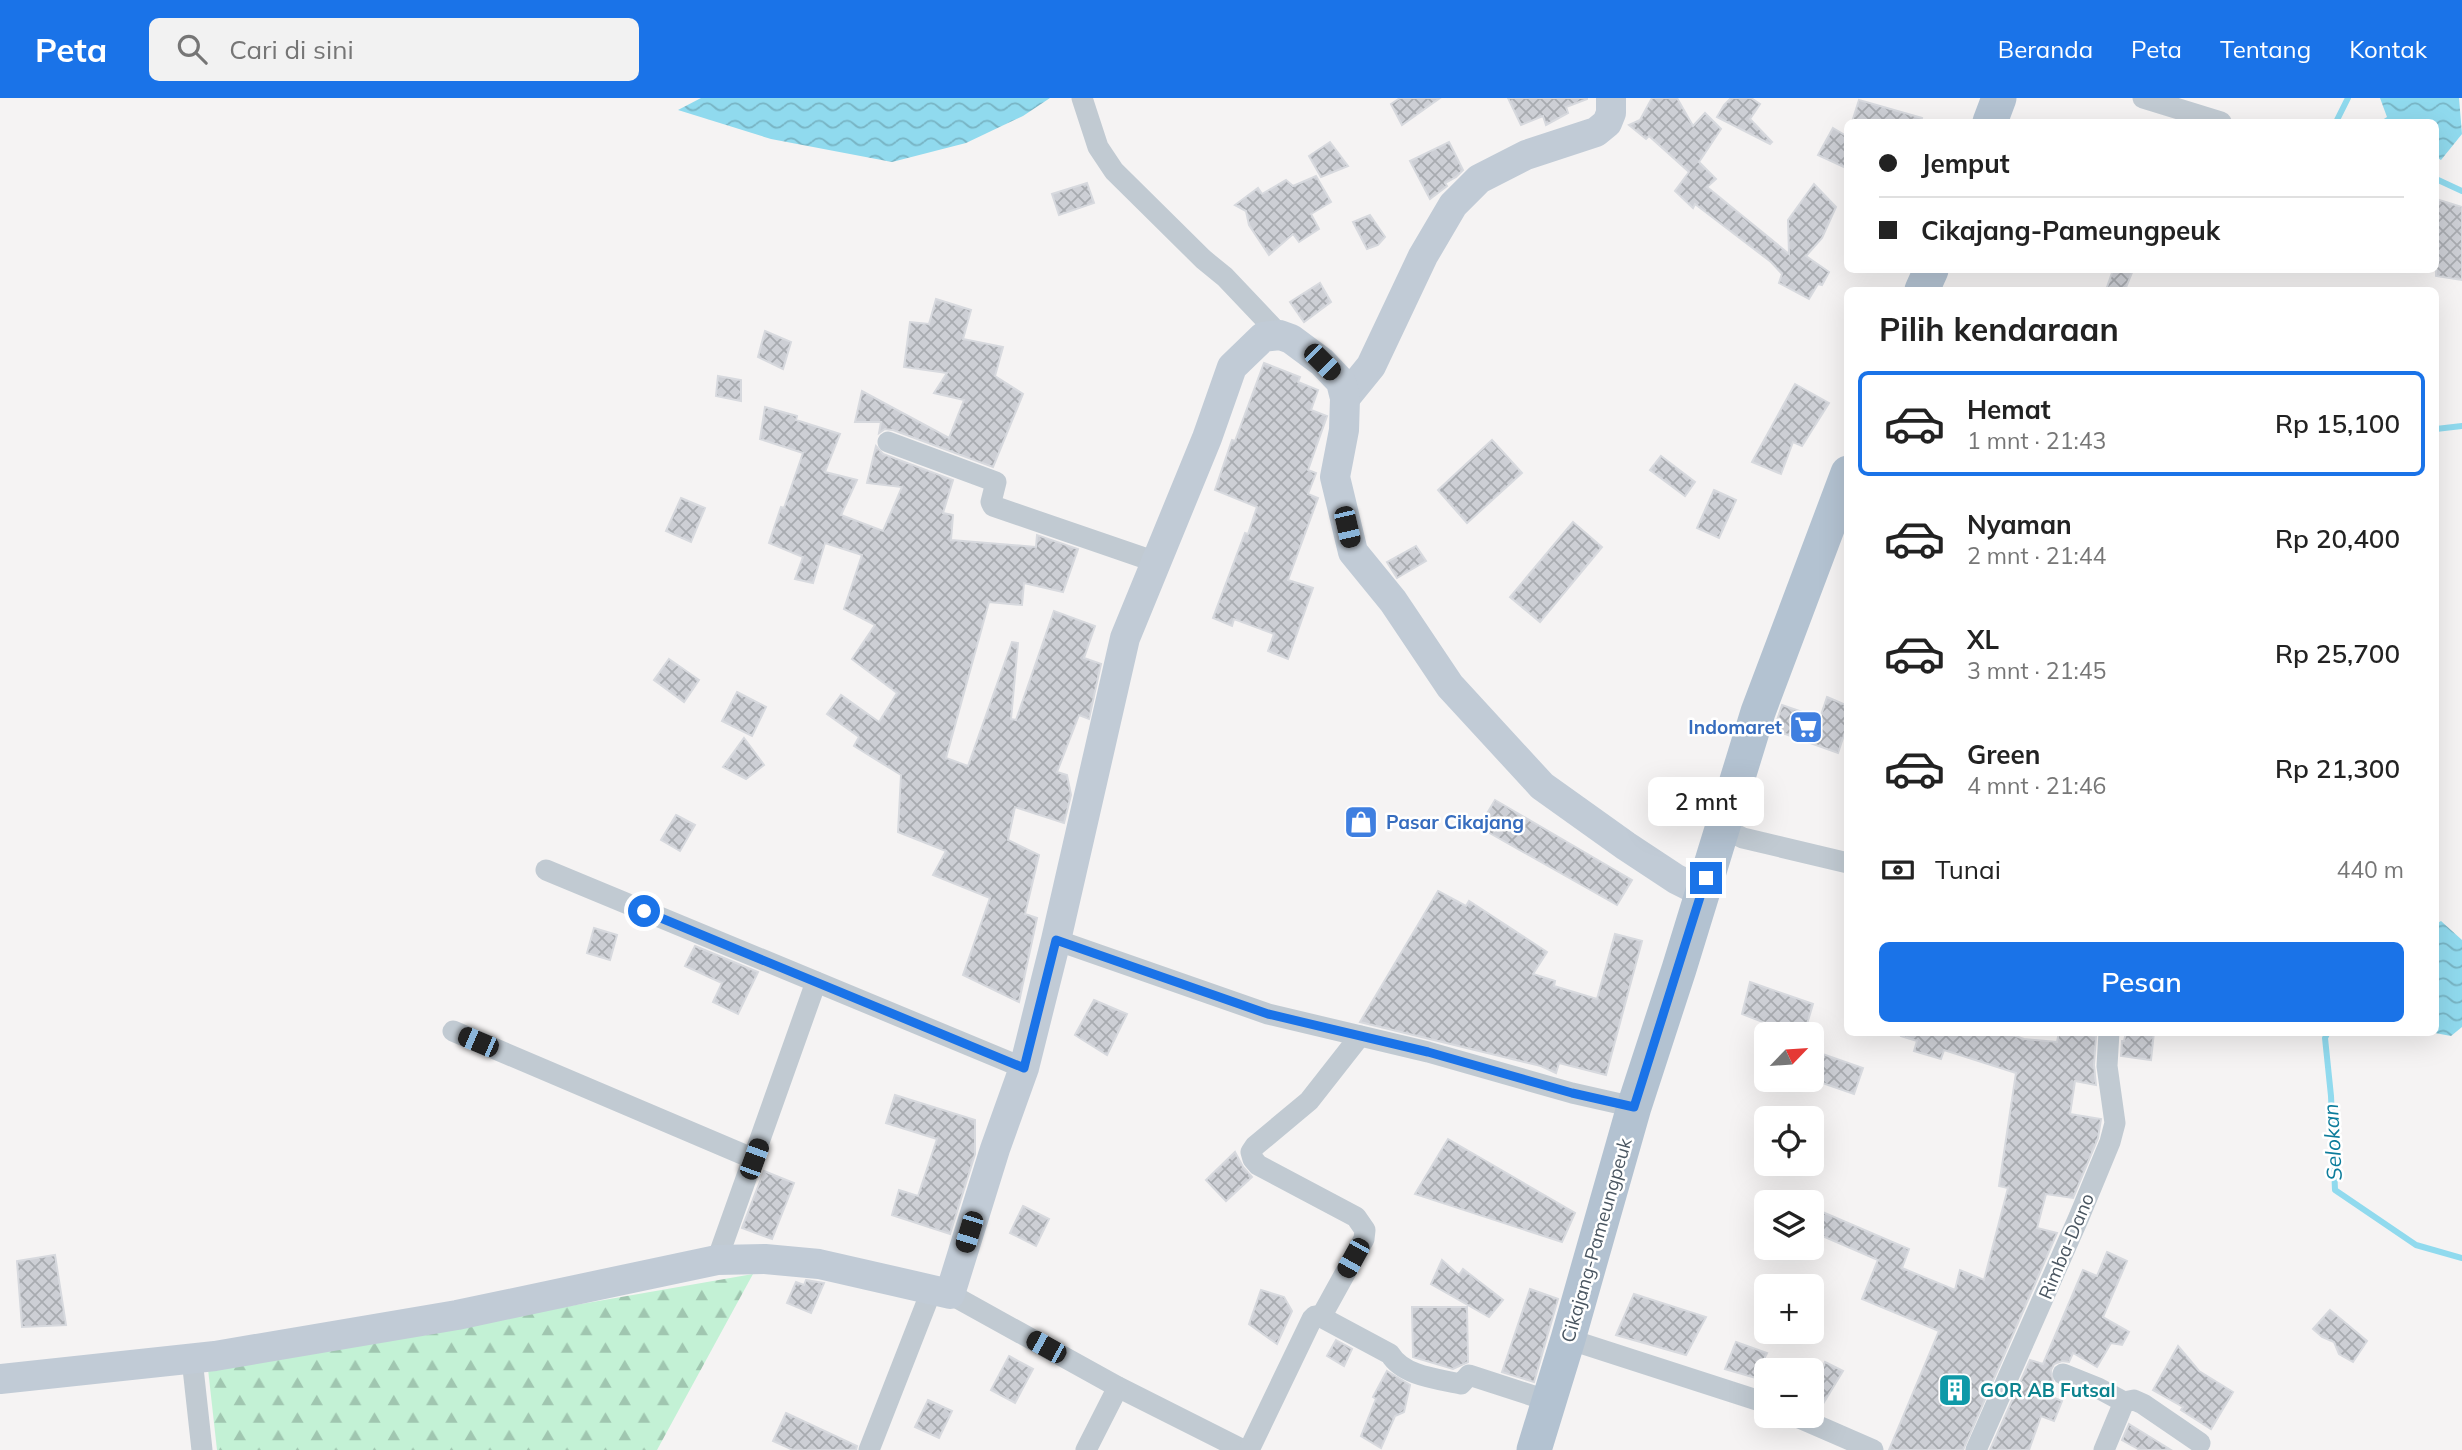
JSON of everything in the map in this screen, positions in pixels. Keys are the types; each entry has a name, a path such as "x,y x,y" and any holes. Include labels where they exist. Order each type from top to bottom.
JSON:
{"main road":[{"path":"1991,119 1999,98"},
{"name":"Cikajang-Pameungpeuk","path":"1534,1450 1634,1107 1758,712 1844,484"}],"street":[{"path":"1082,98 1098,147 1114,171 1203,259 1225,276 1280,335"},
{"path":"2143,98 2211,119"},
{"path":"1345,398 1371,366 1423,257 1453,205 1479,179 1526,155 1596,132 1607,123 1613,99"},
{"path":"869,1450 941,1292 1024,1068 1125,638 1207,438 1232,367 1263,337 1280,335 1291,339 1322,362 1341,382 1345,398 1344,430 1335,477 1353,552 1393,601 1450,685 1542,786 1626,846 1702,892"},
{"path":"888,442 995,481 991,502 993,506 1156,562"},
{"path":"1721,828 1743,838 1844,862"},
{"path":"546,870 1024,1068"},
{"path":"1056,940 1268,1014 1428,1052 1572,1093 1634,1107"},
{"path":"717,1260 817,982"},
{"path":"453,1031 754,1159"},
{"path":"1321,1317 1364,1238 1365,1230 1356,1217 1258,1165 1251,1152 1309,1101 1360,1036"},
{"name":"Rimba-Dano","path":"1976,1450 2110,1142 2115,1123 2107,1066 2109,1036"},
{"path":"0,1379 192,1359 457,1315 717,1260 765,1259 819,1264 941,1292 1118,1387 1243,1450"},
{"path":"1249,1450 1315,1316 1390,1354 1395,1363 1426,1377 1461,1384 1469,1375 1549,1401"},
{"path":"1568,1339 1754,1400"},
{"path":"192,1359 202,1450"},
{"path":"2063,1374 2124,1402 2134,1400 2143,1404 2200,1443"},
{"path":"1086,1450 1118,1387"},
{"path":"2104,1450 2124,1402"},
{"path":"1824,1428 1874,1450"}],"green space":[{"path":"753,1274 657,1450 217,1450 208,1369"}],"water":[{"path":"701,98 1050,98 1023,116 966,143 892,162 771,139 678,110"},
{"path":"2380,98 2459,98 2462,134 2441,160 2439,119 2384,119 2387,117"},
{"path":"2441,921 2462,940 2462,1027 2451,1036 2439,1034"}],"building":[{"path":"1400,98 1440,98 1402,125 1391,104"},
{"path":"1508,98 1587,99 1566,107 1568,113 1546,125 1543,116 1521,125"},
{"path":"1652,98 1677,98 1693,126 1705,113 1721,129 1699,162 1716,179 1707,187 1789,254 1788,220 1814,184 1836,207 1822,238 1806,256 1829,272 1822,285 1818,284 1809,299 1779,283 1782,274 1771,262 1695,204 1693,208 1675,191 1689,172 1649,136 1646,139 1629,125 1640,120"},
{"path":"1731,98 1751,98 1760,104 1750,119 1772,142 1770,144 1717,117"},
{"path":"1859,100 1922,118 1922,119 1853,119"},
{"path":"1833,128 1844,135 1844,167 1818,155"},
{"path":"1330,142 1348,166 1321,177 1309,156"},
{"path":"1449,142 1463,170 1445,183 1447,186 1430,199 1410,161"},
{"path":"1316,176 1331,202 1311,214 1319,229 1299,242 1293,234 1269,255 1249,225 1246,211 1235,205 1258,188 1262,194 1286,180 1293,186"},
{"path":"1087,183 1094,203 1059,215 1052,194"},
{"path":"2439,200 2462,207 2462,280 2436,276 2436,273 2439,273"},
{"path":"1370,215 1385,237 1378,245 1367,249 1353,222"},
{"path":"2112,273 2132,273 2126,287 2107,287"},
{"path":"1320,283 1331,302 1304,322 1290,302"},
{"path":"936,299 971,310 963,339 1003,347 995,376 1023,394 993,467 893,430 885,429 879,433 881,422 855,422 862,391 949,438 964,400 934,393 947,373 904,367 910,322 929,324"},
{"path":"765,331 791,342 783,369 758,357"},
{"path":"1264,363 1300,377 1298,382 1318,390 1311,410 1327,416 1308,470 1316,473 1308,494 1318,498 1288,580 1313,588 1288,659 1268,651 1274,634 1234,619 1232,626 1213,618 1257,507 1215,490 1232,440 1235,441"},
{"path":"718,376 741,380 741,401 716,396"},
{"path":"1795,384 1829,403 1802,446 1793,442 1781,474 1752,462"},
{"path":"765,407 797,416 796,420 840,434 825,472 857,480 841,515 883,531 902,487 867,483 876,446 883,454 953,480 943,513 953,515 951,540 1036,547 1037,535 1078,549 1063,592 1024,583 1022,605 989,602 946,758 968,766 1012,642 1018,643 1011,719 1016,720 1054,611 1095,626 1084,658 1101,664 1089,719 1079,715 1057,772 1067,775 1071,795 1064,823 1015,807 1008,840 1039,855 1025,914 1037,918 1019,1002 963,975 990,898 933,875 946,851 898,832 901,775 854,746 859,737 827,714 841,695 879,722 897,693 852,659 875,625 844,609 862,555 825,543 813,583 795,579 803,557 769,543 803,453 760,439"},
{"path":"1492,440 1522,473 1467,523 1438,490"},
{"path":"1661,456 1695,482 1685,496 1650,470"},
{"path":"1714,490 1736,500 1719,538 1697,528"},
{"path":"681,498 705,508 691,542 666,531"},
{"path":"1573,522 1602,547 1540,622 1510,597"},
{"path":"1416,546 1426,561 1397,578 1387,562"},
{"path":"669,659 699,680 684,702 654,680"},
{"path":"737,692 766,707 752,736 722,721"},
{"name":"Indomaret","path":"1827,697 1844,704 1844,735 1838,753 1774,730 1782,705 1820,718"},
{"path":"744,738 764,765 746,779 723,767"},
{"path":"1495,800 1632,880 1617,905 1479,827"},
{"path":"676,815 695,825 680,851 661,840"},
{"path":"1438,891 1466,906 1469,901 1547,952 1533,974 1555,981 1554,986 1597,999 1615,934 1642,941 1606,1075 1559,1063 1556,1073 1541,1066 1360,1022"},
{"path":"594,928 617,935 610,960 587,953"},
{"path":"695,946 758,972 738,1014 713,1002 722,983 685,966"},
{"path":"1750,982 1813,1004 1808,1022 1763,1022 1742,1014"},
{"path":"1094,1000 1127,1014 1107,1055 1075,1035"},
{"path":"1901,1036 2015,1036 2057,1042 2058,1036 2096,1036 2096,1085 2075,1081 2070,1114 2101,1119 2098,1138 2073,1198 2046,1194 2037,1228 2057,1233 1963,1450 1889,1450 1939,1331 1862,1299 1878,1260 1824,1237 1824,1213 1909,1249 1902,1268 1955,1290 1960,1270 1984,1280 2008,1188 1999,1186 2016,1073 1944,1050 1941,1059 1914,1051 1917,1041"},
{"path":"2125,1036 2154,1036 2151,1060 2121,1056"},
{"path":"1824,1054 1863,1068 1854,1094 1824,1084"},
{"path":"895,1095 975,1120 975,1154 950,1234 892,1215 899,1190 918,1196 937,1139 886,1123"},
{"path":"1448,1139 1575,1213 1562,1242 1415,1194"},
{"path":"1235,1152 1252,1177 1226,1201 1206,1180"},
{"path":"764,1171 794,1183 772,1239 742,1228"},
{"path":"1023,1206 1049,1219 1036,1246 1010,1233"},
{"path":"2107,1252 2127,1261 2103,1317 2129,1332 2122,1345 2111,1343 2097,1367 2073,1353 2069,1362 2054,1364 2051,1370 2053,1382 2047,1395 2062,1401 2054,1421 2041,1416 2029,1450 1990,1450 2030,1360 2043,1364 2083,1270 2097,1276"},
{"path":"55,1255 66,1325 22,1327 17,1261"},
{"path":"1442,1260 1459,1275 1463,1269 1503,1300 1489,1317 1431,1284"},
{"path":"806,1280 824,1283 811,1313 787,1303 796,1282 804,1285"},
{"path":"1530,1289 1558,1299 1534,1382 1502,1372"},
{"path":"1261,1290 1284,1297 1292,1311 1277,1344 1249,1324"},
{"path":"1634,1294 1706,1317 1686,1355 1616,1335"},
{"path":"1412,1307 1467,1307 1468,1362 1453,1369 1413,1357"},
{"path":"2330,1310 2367,1341 2353,1362 2339,1354 2334,1342 2313,1329"},
{"path":"1336,1340 1352,1349 1344,1366 1327,1356"},
{"path":"1736,1342 1767,1353 1765,1358 1754,1358 1754,1377 1725,1369"},
{"path":"2178,1346 2199,1371 2233,1392 2211,1429 2181,1410 2183,1407 2153,1390"},
{"path":"1009,1356 1033,1369 1015,1403 991,1390"},
{"path":"1825,1362 1843,1371 1824,1402"},
{"path":"1387,1371 1410,1385 1404,1412 1395,1416 1381,1448 1361,1436 1376,1399 1373,1397"},
{"path":"928,1400 952,1411 939,1438 915,1427"},
{"path":"786,1413 857,1446 856,1450 793,1450 773,1441"},
{"path":"2129,1424 2171,1450 2140,1450 2122,1440"}],"waterway":[{"name":"Selokan","path":"2338,119 2348,98"},
{"name":"Selokan","path":"2439,180 2462,191"},
{"name":"Selokan","path":"2439,429 2462,426"},
{"name":"Selokan","path":"2326,1036 2335,1190 2416,1245 2462,1258"}],"place":[{"name":"Indomaret","path":"1806,727"},
{"name":"Pasar Cikajang","path":"1361,822"},
{"name":"GOR AB Futsal","path":"1955,1390"}],"route":[{"path":"644,911 1024,1068 1056,940 1268,1014 1428,1052 1572,1093 1634,1107 1706,878"}]}
